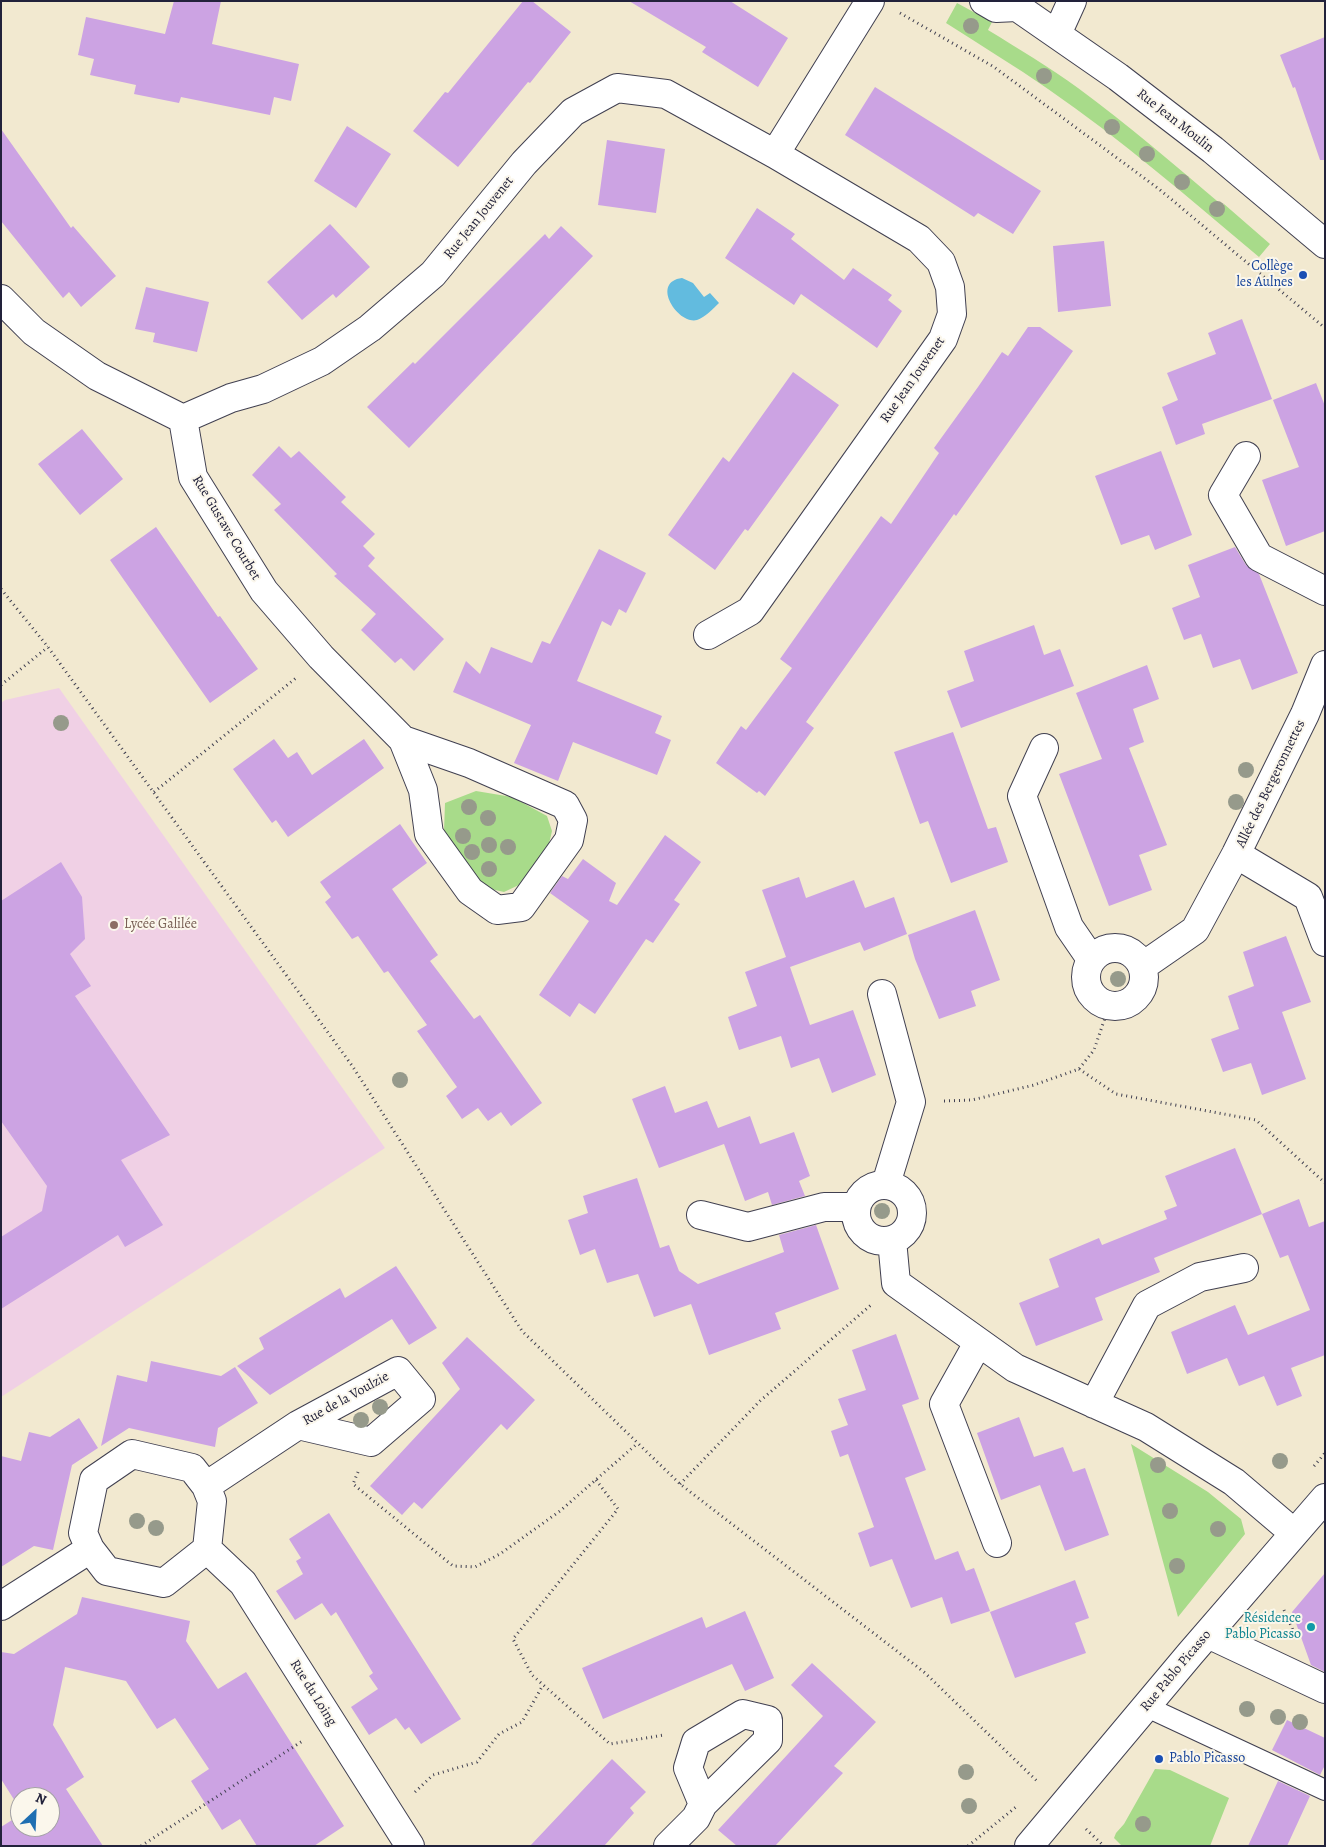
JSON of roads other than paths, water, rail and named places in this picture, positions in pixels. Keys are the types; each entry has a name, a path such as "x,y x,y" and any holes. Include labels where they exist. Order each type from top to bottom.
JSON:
{"street":[{"name":"Rue Jean Moulin","path":"984,1 996,8 1016,4 1118,76 1213,150 1325,244"},
{"path":"1057,34 1072,1"},
{"path":"775,154 883,6"},
{"name":"Rue Jean Jouvenet","path":"183,419 231,398 263,389 322,361 370,328 433,274 524,163 573,112 617,88 666,94 775,154 919,239 941,262 950,287 952,314 943,339 750,611 708,635"},
{"path":"1,299 34,332 96,376 183,419"},
{"name":"Rue Gustave Courbet","path":"183,419 193,477 264,591 321,658 403,740 423,790 428,834 470,891 497,910 521,907 569,840 573,820 565,805 469,763 403,740"},
{"path":"1246,456 1223,495 1259,557 1325,591"},
{"name":"Allée des Bergeronnettes","path":"1143,966 1195,930 1236,854 1315,718 1325,665"},
{"path":"1044,748 1022,796 1069,927 1091,959"},
{"name":"Allée des Bergeronnettes","path":"1236,854 1308,896 1325,942"},
{"path":"1115,947 1132,952 1143,966 1144,982 1138,996 1125,1005 1109,1006 1102,1003 1089,991 1086,975 1091,959 1106,949 1115,947"},
{"path":"882,994 911,1102 886,1184"},
{"path":"886,1184 904,1192 910,1200 912,1220 908,1229 901,1236 892,1240 882,1241 873,1239 865,1234 859,1226 856,1217 856,1207 864,1193 870,1188 886,1184"},
{"path":"701,1215 748,1227 824,1206 856,1207"},
{"path":"892,1240 896,1283 978,1343 1015,1368 1146,1427 1234,1482 1294,1533"},
{"path":"1094,1404 1147,1305 1200,1276 1244,1268"},
{"path":"978,1343 944,1404 997,1543"},
{"name":"Rue de la Voulzie","path":"206,1486 298,1425 398,1371 421,1398 371,1442 298,1425"},
{"path":"132,1454 192,1468 206,1486 212,1501 207,1549 164,1582 107,1571 90,1549 83,1533 94,1480 132,1454"},
{"name":"Rue Pablo Picasso","path":"1029,1846 1325,1498"},
{"path":"1,1606 90,1549"},
{"name":"Rue du Loing","path":"207,1549 243,1583 410,1846"},
{"path":"1208,1634 1325,1689"},
{"path":"668,1846 696,1818 703,1804 768,1740 768,1720 743,1714 696,1742 688,1768 703,1804"}],"lane":[{"path":"1147,1707 1325,1790"}],"water":[{"path":"682,278 693,283 704,297 710,293 719,303 706,315 697,320 690,320 682,316 670,302 668,287 673,281"}],"place":[{"name":"Collège les Aulnes","path":"1303,275"},
{"name":"Lycée Galilée","path":"114,925"},
{"name":"Résidence Pablo Picasso","path":"1311,1627"},
{"name":"Pablo Picasso","path":"1159,1759"}]}
